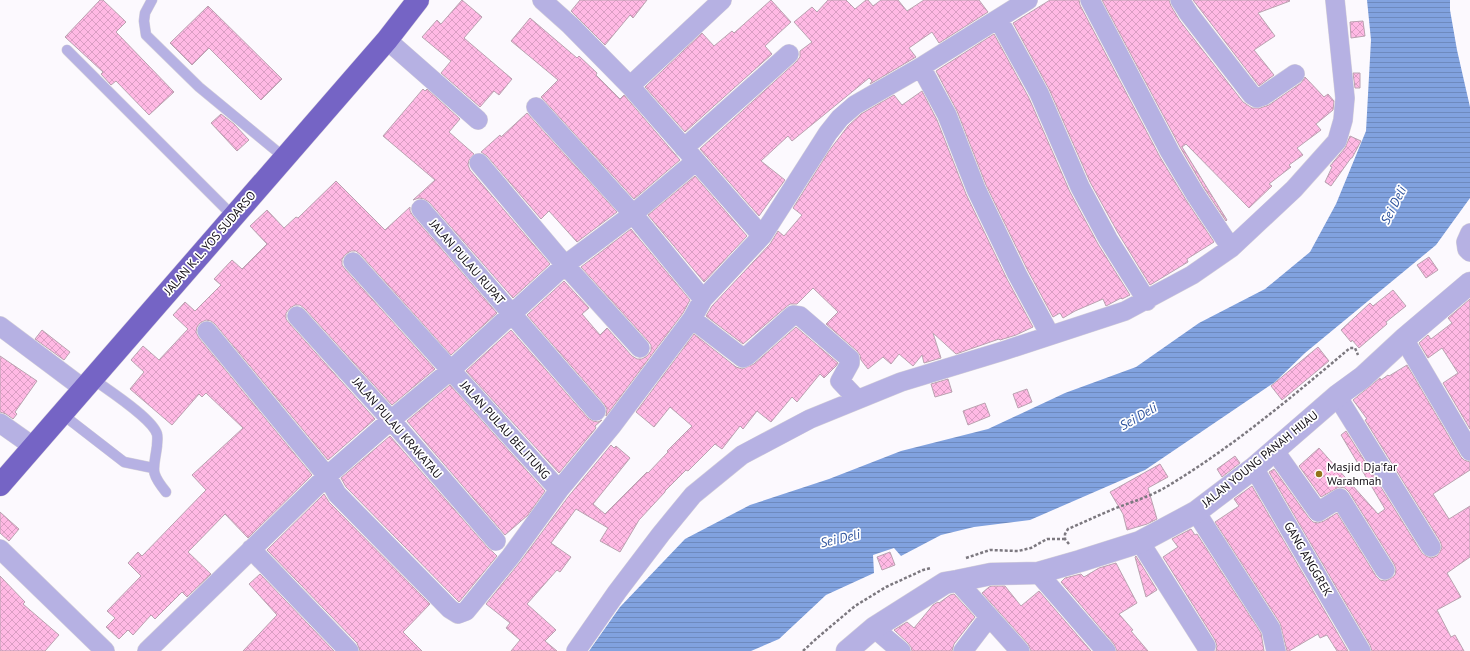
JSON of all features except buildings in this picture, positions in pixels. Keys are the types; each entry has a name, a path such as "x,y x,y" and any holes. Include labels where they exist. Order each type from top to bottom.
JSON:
{"highway":[{"name":"JALAN K. L. YOS SUDARSO","path":"0,485 387,40 418,0"}],"street":[{"path":"542,0 570,25 630,86 762,236"},
{"path":"630,86 722,0"},
{"path":"206,331 327,476 337,494 450,608 458,614 466,611 511,556 559,490 611,427 692,319 703,299 762,236 828,133 840,118 855,105 921,67 1028,0"},
{"path":"1090,0 1170,152 1195,194 1231,248"},
{"path":"1180,0 1189,14 1252,95 1258,98 1263,96 1294,74"},
{"path":"576,651 617,592 693,495 742,455 810,419 901,382 1003,351 1125,311 1147,301 1192,275 1231,248 1294,189 1337,141 1343,120 1345,98 1335,0"},
{"path":"998,19 1039,93 1080,187 1108,240 1147,301"},
{"path":"387,40 478,120"},
{"path":"147,651 327,476 451,370 566,265 633,214 789,54"},
{"path":"921,67 947,115 976,189 1017,274 1050,335"},
{"path":"536,107 633,214 703,299"},
{"path":"479,163 566,265 640,348"},
{"name":"JALAN PULAU RUPAT","path":"420,209 596,411"},
{"path":"1470,233 1466,242 1467,249 1470,252"},
{"name":"JALAN PULAU BELITUNG","path":"353,262 559,490"},
{"name":"JALAN YOUNG PANAH HIJAU","path":"847,651 874,628 944,582 992,574 1038,573 1140,542 1196,512 1254,468 1337,396 1363,377 1404,339 1470,283"},
{"path":"692,319 743,358 793,315 800,316 850,359 850,362 840,381 857,399"},
{"name":"JALAN PULAU KRAKATAU","path":"297,316 391,420 496,541"},
{"path":"0,326 88,384"},
{"path":"1404,339 1470,451"},
{"path":"1337,396 1430,547"},
{"path":"0,423 34,447"},
{"path":"1274,450 1318,512 1340,498 1385,570"},
{"name":"GANG ANGGREK","path":"1254,468 1361,651"},
{"path":"1196,512 1271,629 1276,651"},
{"path":"1140,542 1206,646"},
{"path":"0,549 97,648"},
{"path":"251,549 349,651"},
{"path":"1038,573 1106,651"},
{"path":"957,581 1020,651"},
{"path":"963,651 989,617"},
{"path":"874,628 901,651"}],"lane":[{"path":"152,0 145,13 144,21 146,34 199,87 285,158"},
{"path":"67,50 234,216"},
{"path":"88,384 134,409 154,428 158,436 153,468 157,480 166,492"},
{"path":"62,414 124,462 153,468"}],"path":[{"path":"1080,561 1065,539 1065,534 1068,529 1114,509 1150,496 1171,484 1225,448 1296,393 1350,348 1355,348 1357,350 1363,377"}],"water":[{"name":"Sei Deli","path":"1367,0 1450,0 1450,10 1457,50 1470,107 1470,198 1436,245 1305,353 1275,382 1145,470 1030,520 974,527 941,535 901,556 894,548 873,555 874,573 826,595 779,639 751,651 589,651 620,607 685,539 750,505 829,479 901,451 988,429 1065,393 1136,367 1199,323 1265,289 1310,252 1336,204 1366,131 1371,40"}],"place":[{"name":"Masjid Dja'far Warahmah","path":"1319,474"}]}
